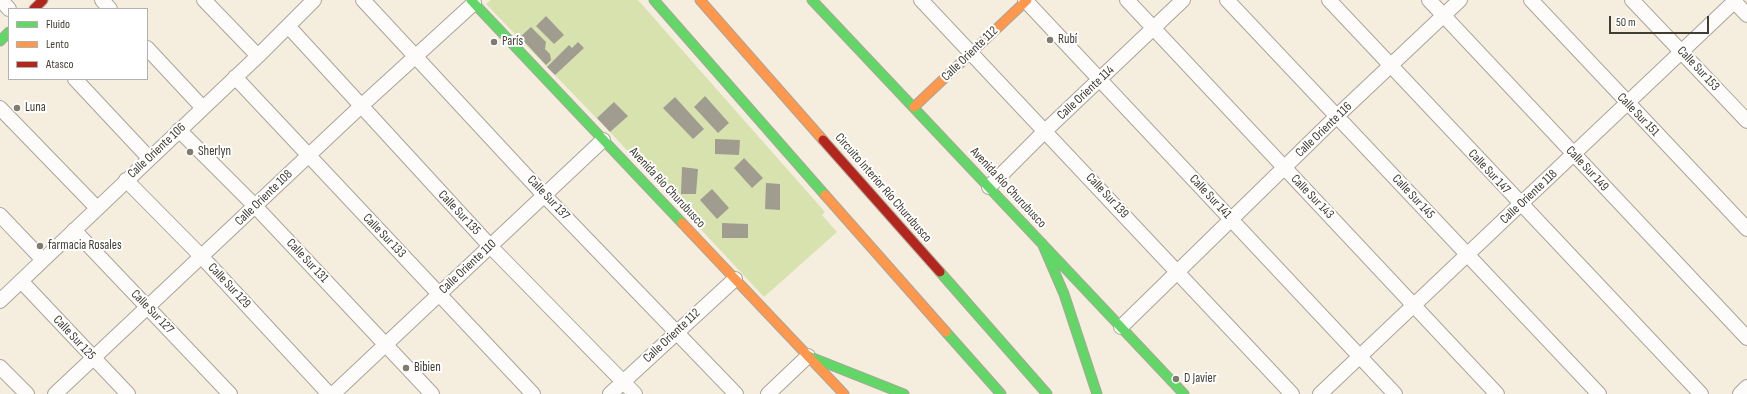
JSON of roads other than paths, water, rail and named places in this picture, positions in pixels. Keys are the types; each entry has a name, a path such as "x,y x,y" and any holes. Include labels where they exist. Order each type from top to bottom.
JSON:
{"main road":[{"path":"35,8 43,0"},
{"path":"654,0 1001,394"},
{"name":"Circuito Interior Río Churubusco","path":"700,0 1047,394"},
{"name":"Avenida Río Churubusco","path":"812,0 1184,394"},
{"name":"Calle Oriente 112","path":"914,108 1026,0"},
{"name":"Avenida Río Churubusco","path":"473,1 844,394"},
{"path":"0,41 8,33"},
{"path":"1042,243 1064,294 1097,394"},
{"path":"808,356 904,394"}],"street":[{"path":"1,0 9,8"},
{"path":"102,0 109,8"},
{"path":"204,0 258,56"},
{"name":"Calle Sur 137","path":"363,0 417,56 544,195 736,394"},
{"name":"Calle Sur 139","path":"921,0 1177,270 1292,394"},
{"name":"Calle Sur 141","path":"1026,0 1230,220 1395,394"},
{"name":"Calle Sur 143","path":"1127,0 1497,394"},
{"name":"Calle Oriente 114","path":"989,187 1045,131 1183,0"},
{"name":"Calle Sur 145","path":"1227,0 1598,394"},
{"name":"Calle Sur 147","path":"1329,0 1390,67 1701,394"},
{"name":"Calle Sur 149","path":"1429,0 1747,338"},
{"name":"Calle Oriente 116","path":"1121,327 1177,270 1460,0"},
{"name":"Calle Sur 151","path":"1531,0 1747,229"},
{"name":"Calle Sur 153","path":"1632,0 1747,121"},
{"path":"1734,0 1747,15"},
{"name":"Calle Oriente 118","path":"1320,394 1574,155 1734,0"},
{"name":"Calle Oriente 108","path":"55,394 360,107 417,56 473,1"},
{"name":"Calle Oriente 106","path":"0,300 258,56 288,26 309,2"},
{"name":"Calle Sur 135","path":"288,26 360,107 490,246 635,394"},
{"path":"148,49 203,108"},
{"name":"Calle Sur 133","path":"235,77 533,394"},
{"path":"76,80 149,158"},
{"path":"0,108 97,208"},
{"name":"Calle Sur 131","path":"179,130 255,206 432,394"},
{"name":"Calle Oriente 110","path":"333,394 603,140"},
{"name":"Calle Sur 129","path":"126,180 202,257 329,394"},
{"path":"0,215 42,260"},
{"name":"Calle Sur 127","path":"74,230 230,394"},
{"name":"Calle Oriente 112","path":"610,394 735,279"},
{"name":"Calle Sur 125","path":"21,281 128,394"},
{"path":"768,394 808,356"},
{"path":"0,367 27,394"},
{"path":"1740,394 1747,387"}],"place":[{"name":"Rubí","path":"1050,40"},
{"name":"París","path":"494,42"},
{"name":"Luna","path":"17,108"},
{"name":"Sherlyn","path":"190,152"},
{"name":"farmacia Rosales","path":"40,246"},
{"name":"Bibien","path":"406,368"},
{"name":"D Javier","path":"1176,379"}]}
